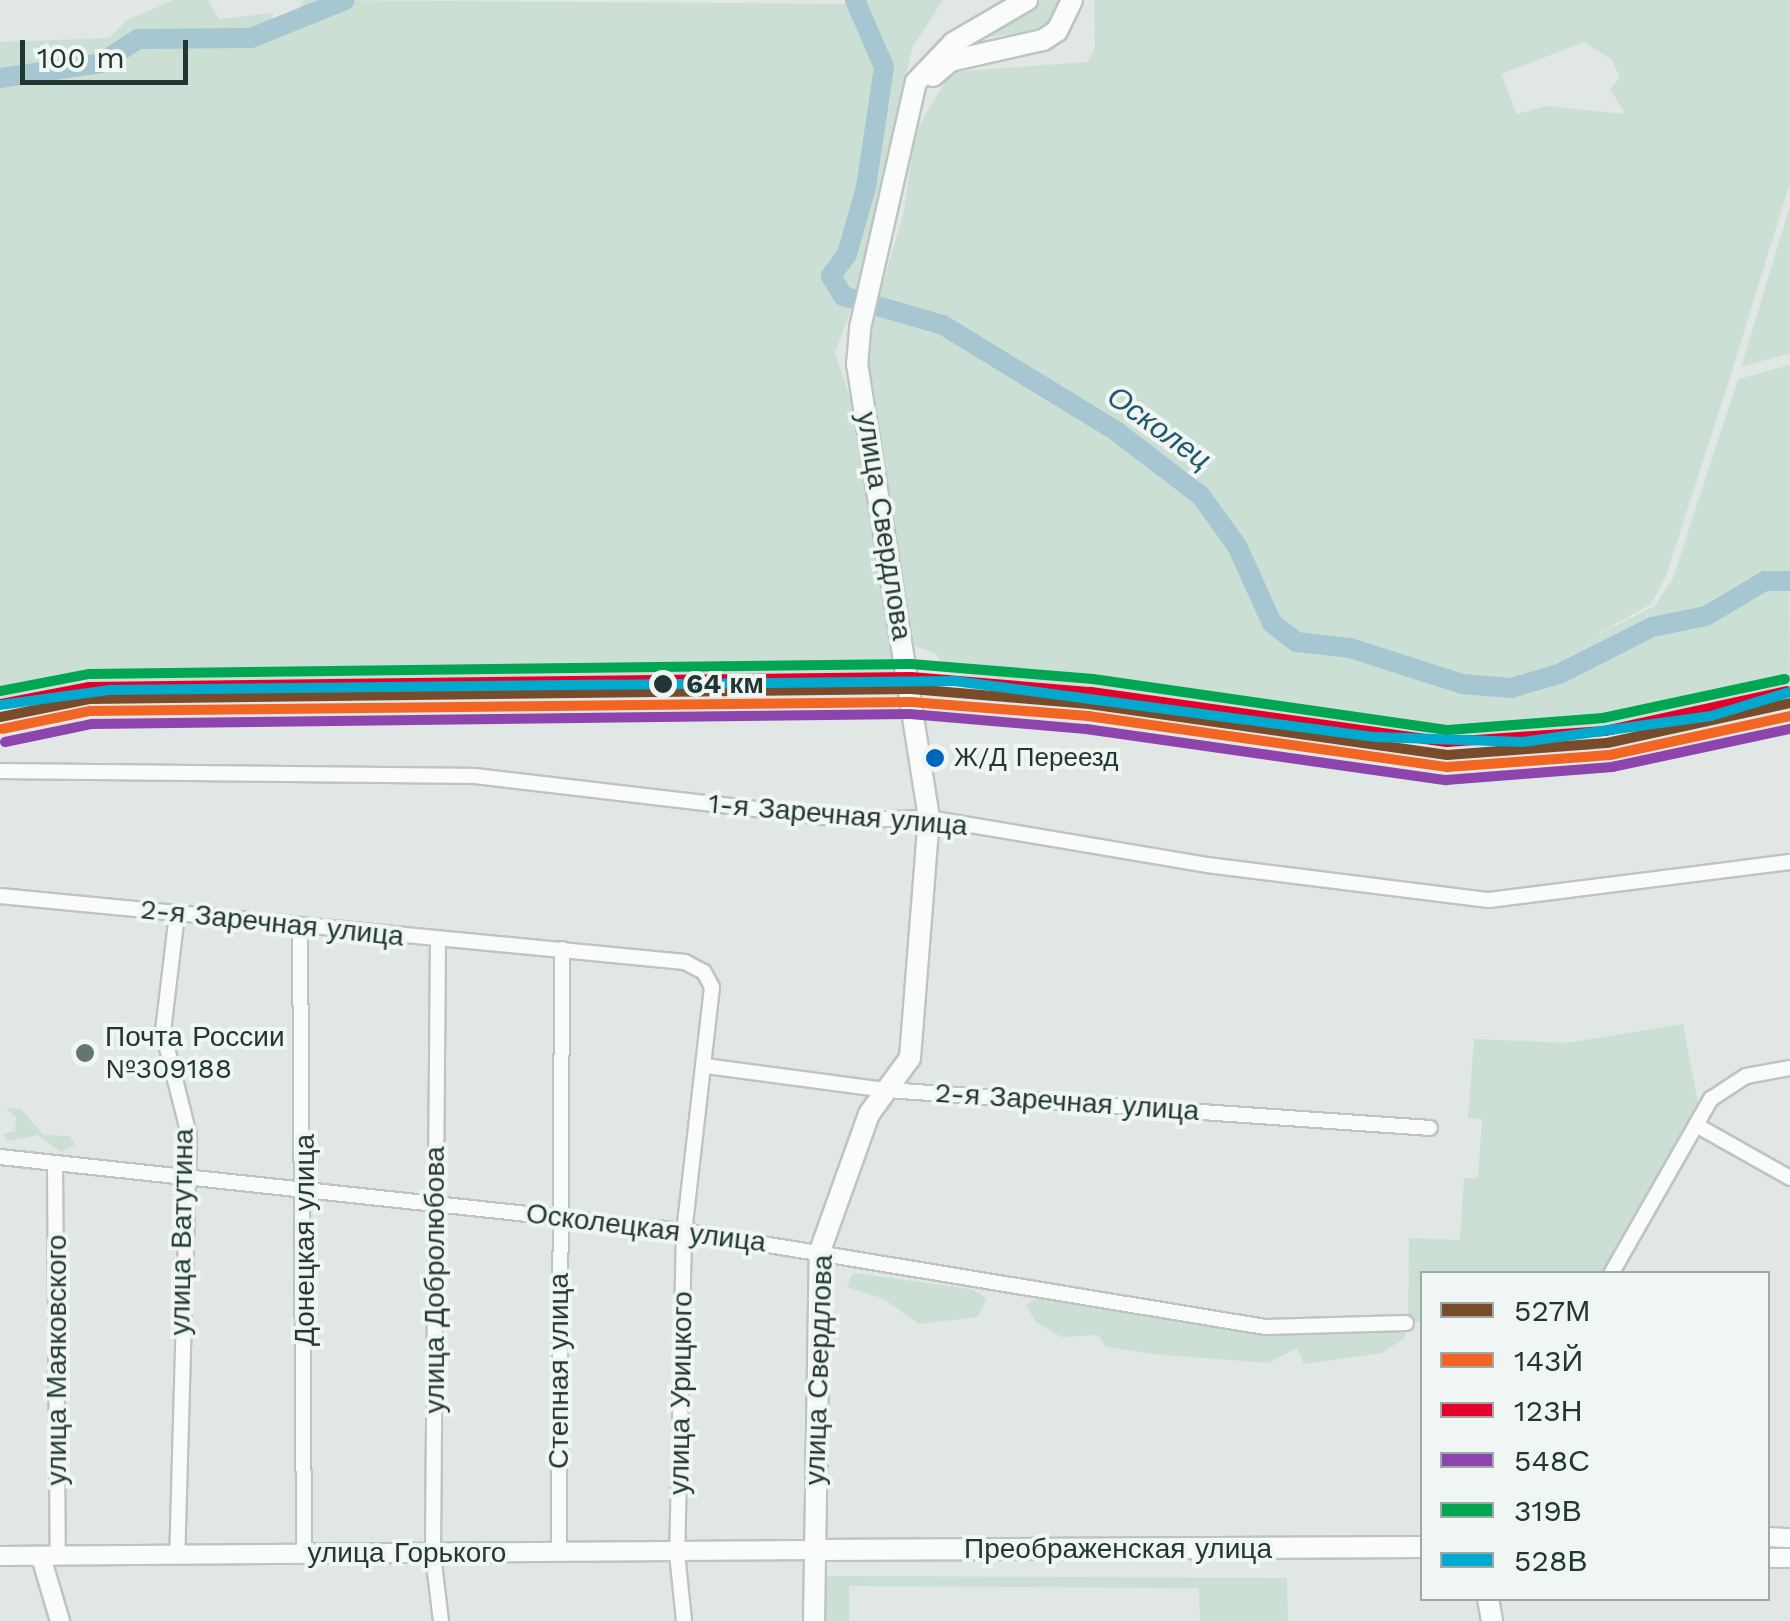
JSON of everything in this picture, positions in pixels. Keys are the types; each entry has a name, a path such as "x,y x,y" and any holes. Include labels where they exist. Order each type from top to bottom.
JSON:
{"main road":[{"name":"улица Свердлова","path":"814,1621 820,1250 869,1114 910,1058 929,818 858,365 860,328 912,94 933,60 1027,0"},
{"name":"улица Свердлова","path":"905,131 950,61 1042,40 1057,31 1072,0"},
{"name":"Преображенская улица","path":"813,1550 1420,1546"}],"street":[{"name":"1-я Заречная улица","path":"0,771 475,776 849,820 929,818 1207,865 1489,900 1790,862"},
{"name":"2-я Заречная улица","path":"0,896 685,962 712,987"},
{"name":"улица Ватутина","path":"177,914 163,1032 189,1135 184,1176 177,1554"},
{"name":"Донецкая улица","path":"300,927 306,1187 304,1553"},
{"name":"улица Добролюбова","path":"438,940 433,1555 441,1621"},
{"name":"Степная улица","path":"559,1552 562,949"},
{"name":"улица Урицкого","path":"684,1621 677,1552 684,1231 706,1066 712,987"},
{"name":"2-я Заречная улица","path":"706,1066 887,1090 1430,1128"},
{"path":"1613,1271 1712,1099 1746,1076 1790,1068"},
{"path":"1696,1125 1790,1178"},
{"name":"Осколецкая улица","path":"0,1157 306,1187 684,1231 820,1250 834,1261 1265,1328 1406,1324"},
{"name":"улица Маяковского","path":"56,1163 49,1557 60,1621"},
{"name":"улица Горького","path":"0,1556 813,1550"}],"green space":[{"path":"174,0 208,0 219,19 273,13 272,33 288,26 304,0 856,4 877,68 860,188 841,251 826,276 839,302 852,306 835,353 857,418 899,674 104,683 0,698 0,82 101,66 140,43 264,36 135,36 101,59 0,74 0,42 109,38 127,20"},
{"path":"864,0 943,0 912,48 857,292 844,293 836,274 851,256 870,189 889,67"},
{"path":"1042,0 1062,0 1051,27 986,38"},
{"path":"1094,0 1790,0 1790,183 1731,374 1666,576 1651,604 1591,638 1655,606 1673,578 1738,379 1790,365 1790,576 1762,576 1703,612 1591,646 1601,658 1653,632 1707,621 1769,585 1789,586 1790,689 1638,725 1514,738 1421,736 949,673 935,653 915,646 870,382 869,330 904,211 915,132 951,72 1087,62 1095,48","holes":["1584,42 1611,59 1620,77 1610,89 1625,114 1546,106 1517,114 1501,74"]},
{"path":"1790,206 1790,353 1741,367"},
{"path":"1683,1024 1699,1108 1606,1271 1420,1271 1420,1322 1408,1322 1409,1238 1460,1240 1464,1178 1478,1178 1482,1119 1468,1118 1474,1039 1566,1043"},
{"path":"6,1108 21,1109 44,1135 70,1136 75,1145 61,1152 38,1135 8,1141 3,1134 15,1131 16,1117"},
{"path":"853,1273 971,1289 987,1298 978,1317 919,1324 884,1299 847,1287"},
{"path":"1037,1298 1283,1335 1406,1327 1405,1338 1382,1353 1304,1364 1297,1348 1268,1363 1153,1354 1106,1347 1098,1335 1061,1337 1035,1321 1026,1305"},
{"path":"822,1576 1287,1578 1288,1621 1200,1621 1199,1588 849,1586 849,1621 823,1621"}],"waterway":[{"name":"Осколец","path":"0,78 101,63 138,39 251,38 345,0"},
{"name":"Осколец","path":"855,0 884,67 866,187 847,254 831,276 843,296 943,325 1116,431 1201,496 1237,546 1272,623 1296,642 1350,648 1462,684 1511,688 1559,674 1652,627 1706,616 1765,581 1790,581"}],"transit line":[{"name":"319В","path":"0,691 89,674 911,664 1093,679 1448,730 1603,718 1785,679"},
{"name":"123Н","path":"0,704 89,687 911,677 1091,692 1447,742 1605,731 1787,691"},
{"name":"528В","path":"0,705 109,690 955,681 1377,737 1522,742 1711,716 1790,692"},
{"name":"527М","path":"0,717 89,699 911,689 1089,704 1447,755 1607,743 1790,703"},
{"name":"143Й","path":"2,729 90,711 911,702 1088,716 1447,767 1610,755 1790,716"},
{"name":"548С","path":"5,742 92,724 910,714 1086,729 1446,780 1612,767 1790,729"}],"place":[{"name":"64 км","path":"663,684"},
{"name":"Ж/Д Переезд","path":"935,758"},
{"name":"Почта России №309188","path":"85,1053"}]}
